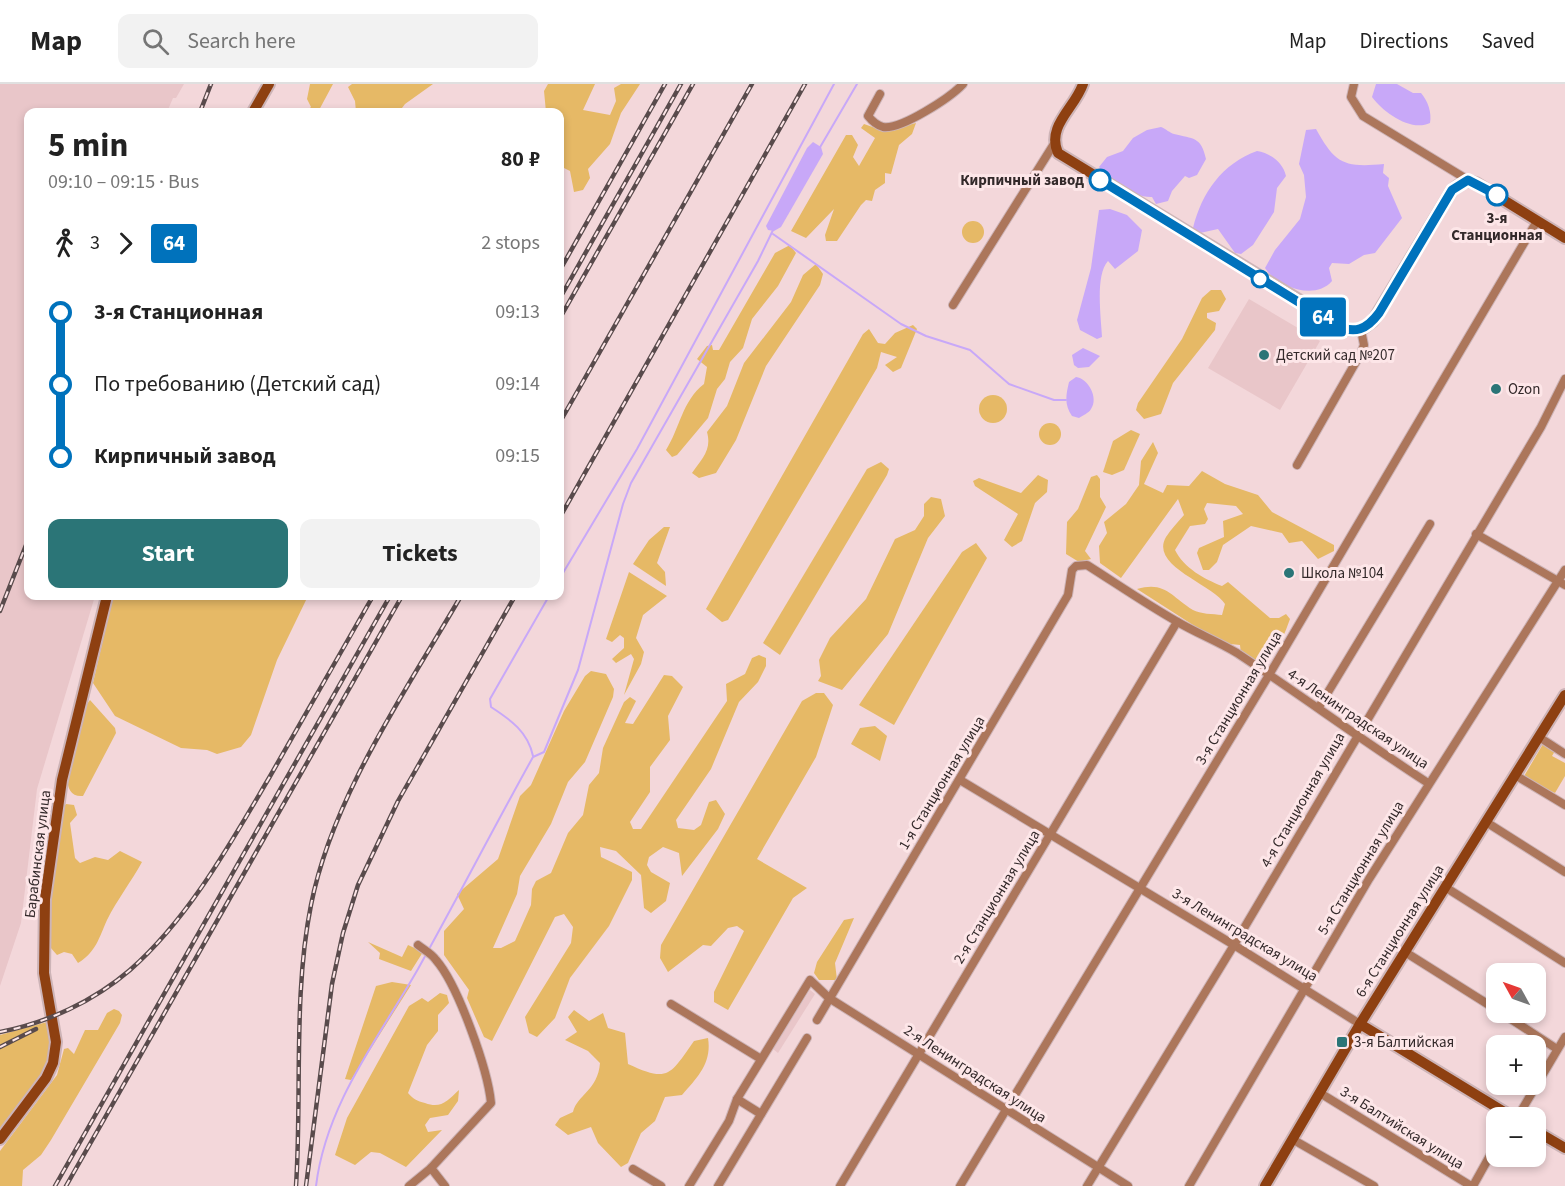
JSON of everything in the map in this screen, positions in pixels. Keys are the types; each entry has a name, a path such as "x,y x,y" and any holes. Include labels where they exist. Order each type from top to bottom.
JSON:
{"main road":[{"path":"255,108 269,84"},
{"path":"1083,84 1056,130 1054,144 1058,153 1348,330 1361,330 1379,313 1452,190 1468,180 1565,238"},
{"name":"Барабинская улица","path":"0,1139 46,1078 53,1064 56,1042 44,974 46,888 62,780 106,600"},
{"name":"6-я Станционная улица","path":"1265,1186 1360,1024 1565,694"},
{"name":"3-я Ленинградская улица","path":"1360,1024 1498,1107"},
{"path":"1546,1137 1565,1148"}],"street":[{"path":"880,94 868,116 873,122 890,127 919,115 951,96 963,84"},
{"path":"1354,84 1352,97 1363,116 1468,180"},
{"path":"953,305 1054,144"},
{"name":"3-я Станционная улица","path":"960,1186 1269,675 1537,221"},
{"path":"1297,465 1361,353 1364,345 1361,330"},
{"name":"4-я Станционная улица","path":"1087,1186 1234,945 1541,427 1565,379"},
{"path":"1319,707 1430,524"},
{"path":"1476,534 1561,583"},
{"name":"1-я Станционная улица","path":"817,1020 1068,595 1072,570 1076,566 1087,566"},
{"name":"4-я Ленинградская улица","path":"1087,566 1177,622 1234,652 1303,700 1319,707 1357,734 1367,744 1428,783"},
{"name":"5-я Станционная улица","path":"1189,1186 1428,783 1561,583 1565,570"},
{"name":"2-я Станционная улица","path":"840,1186 1177,622"},
{"path":"1539,737 1565,754"},
{"path":"1515,775 1565,805"},
{"name":"3-я Ленинградская улица","path":"960,780 1234,945 1360,1024"},
{"path":"1486,822 1565,872"},
{"path":"1445,887 1565,963"},
{"path":"409,1186 431,1168 491,1103 489,1084 456,996 437,961 418,945"},
{"path":"1405,952 1486,1003"},
{"name":"2-я Ленинградская улица","path":"761,1059 810,980 829,998 1128,1186"},
{"path":"670,1004 761,1059 737,1099 729,1121 689,1186"},
{"path":"1517,1023 1557,1049"},
{"path":"1523,1107 1565,1037"},
{"path":"718,1186 807,1038"},
{"name":"3-я Балтийская улица","path":"1320,1093 1472,1186"},
{"path":"737,1099 762,1114"},
{"path":"1292,1139 1374,1186"},
{"path":"1472,1186 1486,1162"},
{"path":"431,1168 445,1186"},
{"path":"633,1168 661,1186"}],"shaded area":[{"path":"0,84 184,84 169,108 24,108 24,600 94,600 37,789 21,923 0,986"},
{"path":"310,84 333,84 320,108 310,108 307,99"},
{"path":"352,84 433,84 402,108 356,108 348,87"},
{"path":"548,84 595,84 583,110 610,115 616,101 614,88 621,84 640,84 621,113 610,144 588,169 590,178 583,190 574,192 570,171 564,168 564,108 546,108 544,91"},
{"path":"1376,84 1397,84 1413,93 1421,93 1429,107 1430,123 1415,125 1391,115 1372,97"},
{"path":"916,123 912,134 899,145 891,174 885,173 885,183 875,190 872,201 866,200 861,205 837,241 826,241 825,235 834,209 806,238 791,231 846,135 852,135 858,145 853,157 859,166 875,138 861,128 864,124 884,131"},
{"path":"1161,127 1199,142 1206,159 1197,175 1189,178 1185,176 1172,191 1168,201 1156,204 1152,197 1137,195 1122,187 1099,167 1107,157 1123,151 1133,138 1147,130"},
{"path":"1316,129 1329,149 1342,161 1359,165 1384,164 1383,173 1389,178 1388,186 1402,218 1375,253 1364,255 1349,264 1332,263 1329,268 1332,281 1325,287 1306,291 1278,281 1265,268 1275,250 1300,219 1306,197 1304,175 1299,164 1306,130"},
{"path":"813,142 821,147 823,154 781,227 774,231 768,230 766,226 807,148"},
{"path":"1257,151 1275,159 1282,166 1286,176 1277,188 1274,212 1253,245 1241,254 1235,253 1218,229 1200,233 1193,228 1202,203 1215,181 1234,163"},
{"path":"1110,209 1127,215 1142,230 1138,251 1115,269 1108,261 1104,267 1100,286 1102,337 1097,339 1080,330 1077,320 1091,268 1099,210"},
{"path":"973,221 981,224 984,232 981,240 973,243 965,240 962,232 965,224"},
{"path":"790,245 796,253 778,286 752,319 743,348 730,362 725,379 717,389 708,418 677,455 672,457 666,450 691,398 704,384 707,367 697,359 707,346 712,345 713,350 719,350 775,253"},
{"path":"816,264 823,274 820,285 766,366 736,440 716,473 699,478 692,473 707,449 707,432 727,406 744,363 791,302 803,275"},
{"path":"1211,290 1221,290 1226,299 1219,311 1207,313 1207,318 1216,323 1215,330 1173,383 1161,414 1144,419 1136,410 1138,403 1182,339 1202,298"},
{"name":"Детский сад №207","path":"1249,299 1320,341 1280,410 1208,368"},
{"path":"913,325 917,329 901,368 893,372 885,365 897,357 881,352 877,368 728,620 722,622 706,609 863,334 869,329 878,343 885,344 895,333"},
{"path":"1083,348 1100,356 1089,367 1078,368 1074,365 1072,355"},
{"path":"1076,377 1085,381 1091,389 1094,400 1090,410 1079,418 1072,416 1066,399 1069,382"},
{"path":"993,395 1003,399 1007,409 1003,419 993,423 983,419 979,409 983,399"},
{"path":"1050,423 1058,426 1061,434 1058,442 1050,445 1042,442 1039,434 1042,426"},
{"path":"1131,430 1140,434 1124,470 1112,475 1103,472 1113,441"},
{"path":"1153,442 1158,453 1144,484 1163,493 1167,485 1189,486 1202,471 1225,484 1258,495 1272,512 1334,545 1334,551 1318,559 1302,541 1289,543 1282,533 1251,526 1223,545 1217,562 1209,570 1203,570 1197,553 1199,548 1224,537 1223,521 1243,514 1236,506 1207,503 1204,509 1208,519 1205,524 1190,526 1175,550 1195,572 1222,586 1228,582 1270,618 1279,618 1286,614 1290,619 1282,639 1265,658 1258,661 1241,654 1240,645 1221,643 1137,589 1155,587 1162,589 1196,611 1222,615 1225,604 1208,589 1174,566 1166,557 1163,547 1166,537 1184,515 1178,499 1121,578 1100,563 1099,546 1107,533 1104,522 1126,504 1139,485 1141,461"},
{"path":"881,462 889,469 887,475 780,655 763,643 867,469"},
{"path":"1038,475 1048,480 1047,492 1035,503 1022,541 1012,547 1004,540 1018,514 975,486 973,481 979,478 1021,493"},
{"path":"1097,475 1100,479 1100,497 1106,507 1085,551 1091,559 1079,562 1066,554 1067,522 1078,509 1091,477"},
{"path":"931,497 941,499 945,516 928,538 888,634 842,690 818,681 821,676 819,660 830,638 866,599 895,539 915,530 924,516 924,504"},
{"path":"664,527 670,527 657,563 665,572 666,586 633,564 649,540"},
{"path":"976,543 987,558 894,725 859,705 962,552"},
{"path":"629,572 667,596 643,615 636,638 644,652 641,664 624,695 634,659 631,654 616,663 612,659 624,648 624,638 620,635 612,642 606,639"},
{"path":"112,600 306,600 277,660 251,735 241,747 217,754 207,750 181,748 115,716 93,683"},
{"path":"759,655 766,658 766,666 758,682 739,702 711,769 676,820 678,828 694,830 701,825 709,802 716,800 725,814 718,829 682,876 679,853 663,847 649,857 647,865 651,872 670,883 666,901 651,913 644,908 641,875 616,851 600,847 601,857 632,872 632,880 609,926 570,978 555,1018 537,1037 529,1033 525,1017 571,943 573,927 564,914 555,917 492,1041 484,1037 467,998 469,990 444,955 444,931 464,909 457,894 498,859 520,796 531,785 564,711 585,676 591,671 606,674 614,689 613,697 585,762 568,782 551,824 520,876 517,894 493,948 501,948 515,941 531,905 532,889 536,881 551,873 568,833 583,815 589,785 599,773 603,748 624,702 630,697 636,701 625,723 633,724 664,675 672,676 683,687 668,716 670,740 650,767 650,792 630,822 633,829 641,829 727,701 726,684 745,674 752,658"},
{"path":"816,693 824,693 833,705 816,757 757,859 807,888 793,898 728,1010 714,1002 714,992 744,931 737,926 728,928 711,946 703,945 668,972 660,958 661,945 802,701"},
{"path":"90,700 115,728 116,733 83,796 73,794 68,786 67,774 77,729 84,708"},
{"path":"875,726 887,736 880,761 851,744 860,728"},
{"path":"1543,744 1555,751 1552,756 1565,763 1565,776 1555,793 1523,778"},
{"path":"66,804 74,805 77,815 70,823 75,858 80,863 95,857 108,860 120,851 142,862 107,920 93,949 78,963 72,954 64,952 57,955 50,947 50,894 55,831"},
{"path":"854,918 835,963 837,980 819,980 814,973 817,962 844,920"},
{"path":"368,942 402,957 408,945 423,952 411,971 379,959 380,953"},
{"path":"392,982 411,985 351,1080 345,1079 376,986"},
{"path":"810,990 815,994 778,1053 773,1049"},
{"path":"440,993 447,995 449,1003 438,1015 438,1031 427,1045 408,1093 417,1101 435,1105 447,1101 459,1090 458,1101 448,1115 430,1118 425,1125 428,1132 442,1130 406,1167 380,1153 371,1152 355,1165 335,1155 347,1118 409,1006 422,998 428,1002"},
{"path":"114,1009 122,1015 120,1023 51,1140 41,1155 23,1170 22,1186 0,1186 0,1151 57,1075 64,1049 68,1048 74,1054 85,1030 98,1030 107,1013"},
{"path":"574,1010 589,1021 603,1013 608,1028 625,1033 628,1064 652,1073 667,1072 679,1062 694,1041 708,1038 708,1055 698,1076 682,1095 665,1097 655,1121 641,1133 628,1163 621,1167 598,1143 591,1127 568,1135 555,1125 560,1118 573,1112 575,1106 592,1086 596,1080 600,1063 588,1051 565,1040 577,1032 568,1017"},
{"path":"47,1022 52,1044 44,1074 0,1129 0,1035"}],"waterway":[{"path":"564,571 637,449 834,84"},
{"path":"819,149 857,84"},
{"path":"316,1186 331,1127 356,1073 418,969 533,757 544,752 578,670 623,504 631,483 758,261 774,228"},
{"path":"773,234 901,324 926,336 970,350 1009,384 1054,400 1066,400"},
{"path":"533,756 523,733 491,707 490,699 547,600"}],"railway":[{"path":"202,108 211,84"},
{"path":"564,263 665,84"},
{"path":"564,291 681,84"},
{"path":"564,311 693,84"},
{"path":"564,415 752,84"},
{"path":"564,510 805,84"},
{"path":"0,611 24,550"},
{"path":"0,1032 52,1017 101,992 130,970 171,927 190,904 239,829 371,600"},
{"path":"55,1186 388,600"},
{"path":"66,1186 400,600"},
{"path":"296,1186 302,974 305,939 321,865 353,785 373,746 459,600"},
{"path":"306,1186 332,984 343,933 358,885 398,801 513,600"},
{"path":"0,1047 36,1029"}],"bus line":[{"name":"64","path":"1100,180 1336,325 1354,331 1367,327 1379,313 1452,190 1468,180 1497,195"}],"place":[{"name":"Кирпичный завод","path":"1100,180"},
{"name":"3-я Станционная","path":"1497,195"},
{"name":"Детский сад №207","path":"1264,355"},
{"name":"Ozon","path":"1496,389"},
{"name":"Школа №104","path":"1289,573"},
{"name":"3-я Балтийская","path":"1342,1042"}]}
